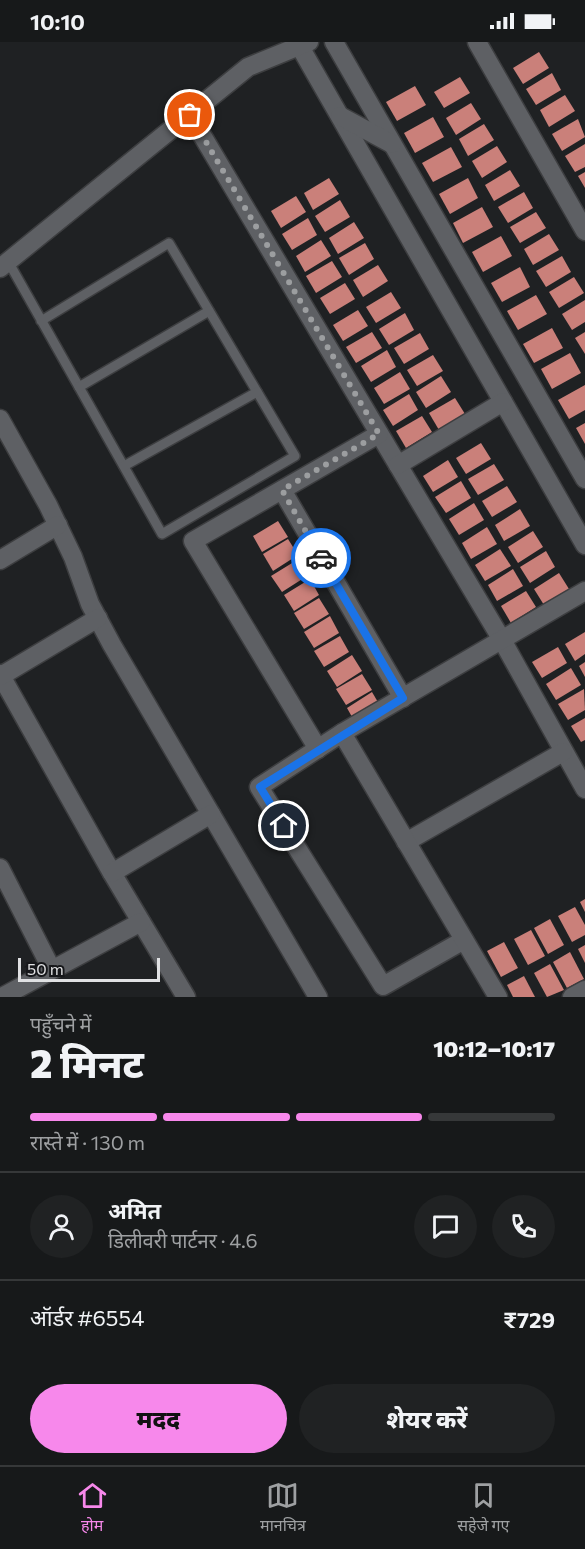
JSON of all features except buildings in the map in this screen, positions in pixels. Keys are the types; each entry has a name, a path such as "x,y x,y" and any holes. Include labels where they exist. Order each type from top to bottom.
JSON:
{"street":[{"path":"313,70 329,42"},
{"path":"334,42 585,479"},
{"path":"477,42 585,231"},
{"path":"4,266 248,67 278,47 304,43 313,70 585,545"},
{"path":"278,47 313,70"},
{"path":"190,115 502,640 585,789"},
{"path":"339,115 394,145"},
{"path":"398,465 503,402"},
{"path":"0,419 58,525 98,618 318,997"},
{"path":"318,749 193,540 379,434"},
{"path":"282,490 403,698"},
{"path":"0,560 58,525"},
{"path":"464,940 383,986 260,787 342,734 585,591"},
{"path":"98,618 1,675 112,873 186,997"},
{"path":"342,734 498,997"},
{"path":"406,842 563,752"},
{"path":"112,873 211,814"},
{"path":"0,868 52,970"},
{"path":"2,997 141,922"},
{"path":"572,997 585,990"}],"lane":[{"path":"4,266 41,321 162,534 295,456 169,243 41,321"},
{"path":"79,387 209,311"},
{"path":"124,466 257,392"}],"way so far":[{"path":"190,115 379,434 282,490 321,558"}],"route":[{"path":"284,826 260,787 403,698 321,558"}]}
